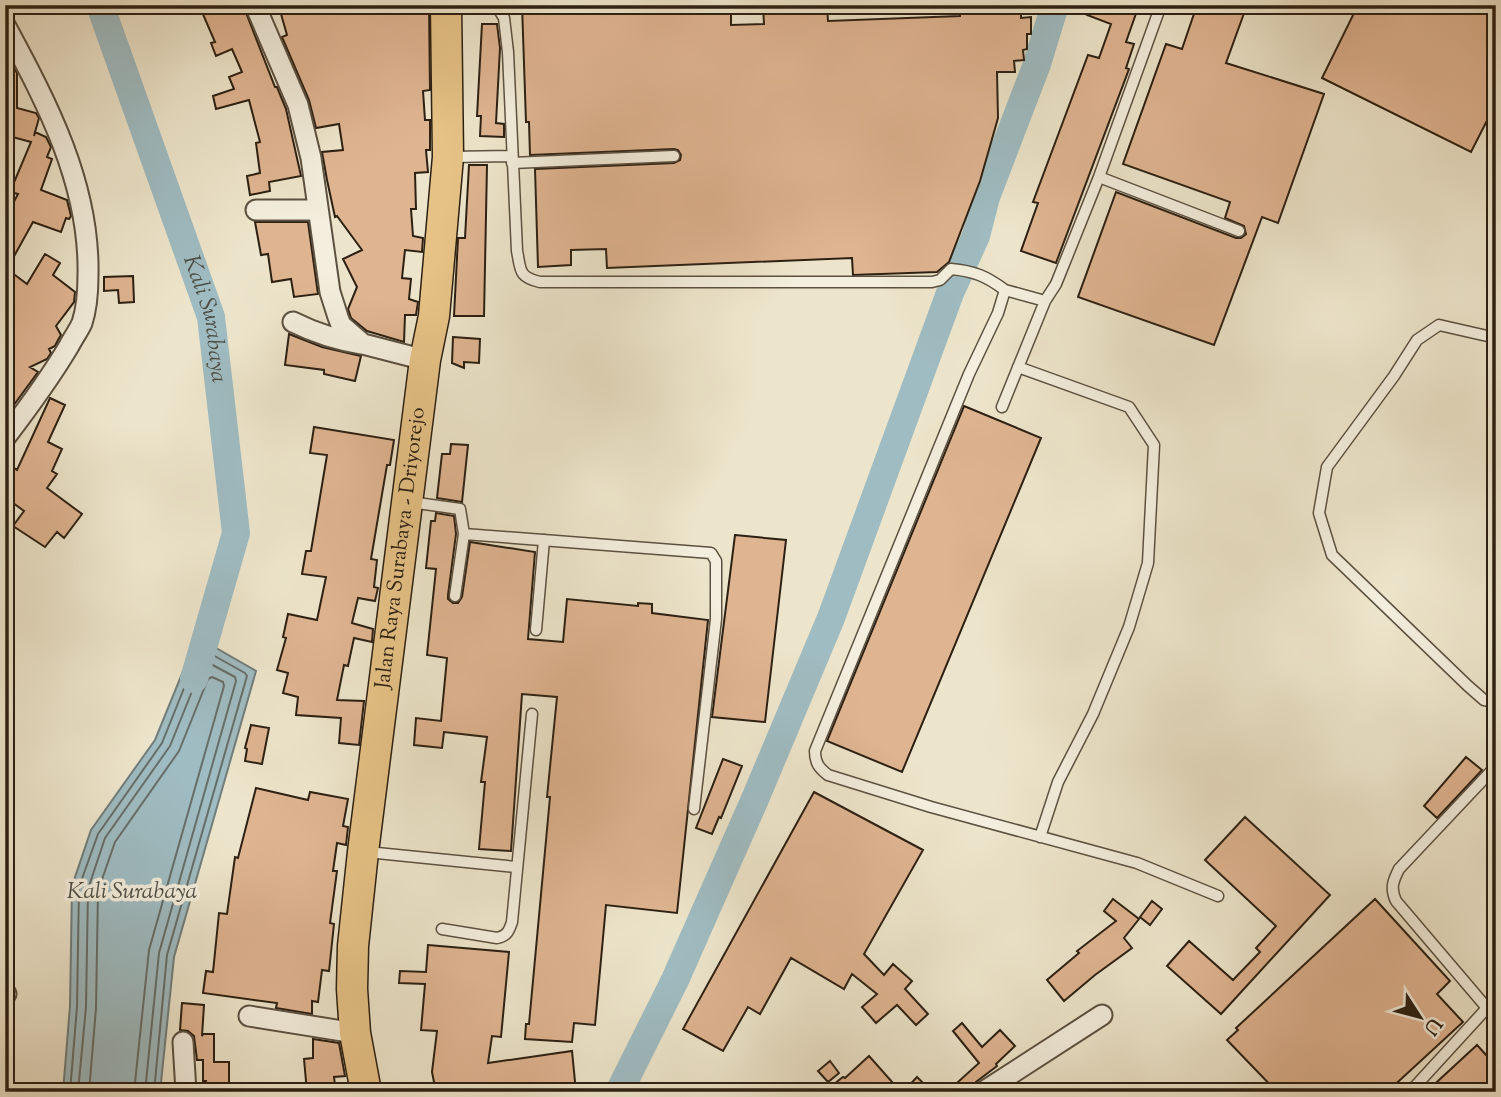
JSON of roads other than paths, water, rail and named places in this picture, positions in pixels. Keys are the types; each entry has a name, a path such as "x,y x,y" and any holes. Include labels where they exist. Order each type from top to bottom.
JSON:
{"main road":[{"name":"Jalan Raya Surabaya - Driyorejo","path":"366,1092 355,1033 353,946 425,360 434,316 448,157 446,5"}],"street":[{"path":"255,5 298,105 311,158 334,308 341,325 363,344"},
{"path":"5,25 45,100 70,159 89,254 88,295 82,323 57,367 5,438"},
{"path":"256,210 318,210"},
{"path":"293,322 325,336 425,360"},
{"path":"982,1092 1102,1015"},
{"path":"249,1016 355,1033"},
{"path":"183,1042 186,1092"}],"lane":[{"path":"496,5 504,18 508,52 517,251 522,274 528,279 540,282 932,282 940,280 951,269 971,270 984,275 1005,290 1045,301"},
{"path":"1002,407 1045,301 1056,284 1161,5"},
{"path":"448,157 512,160 674,156"},
{"path":"1098,177 1239,231"},
{"path":"1005,290 998,313 969,374 825,726 815,751 815,760 828,775 1137,863 1218,896"},
{"path":"1496,338 1439,325 1417,340 1327,467 1319,513 1332,555 1468,686 1484,700 1496,702"},
{"path":"1018,367 1129,407 1154,445 1148,563 1129,627 1093,714 1058,782 1040,837"},
{"path":"409,502 459,508 464,534 455,596"},
{"path":"464,534 711,553 716,561 716,619 694,809"},
{"path":"536,630 544,540"},
{"path":"442,929 497,938 507,934 512,922 532,714"},
{"path":"1496,766 1399,869 1392,882 1396,901 1496,1017"},
{"path":"363,852 516,867"},
{"path":"1410,1092 1487,1008"}],"water":[{"name":"Kali Surabaya","path":"197,637 256,671 174,957 160,1092 63,1092 70,1006 72,886 91,830 155,740"}],"waterway":[{"name":"Kali Surabaya","path":"100,5 211,317 236,533 194,679"},
{"path":"619,1092 675,980 831,618 950,293 976,236 986,197 1037,64 1055,5"}]}
